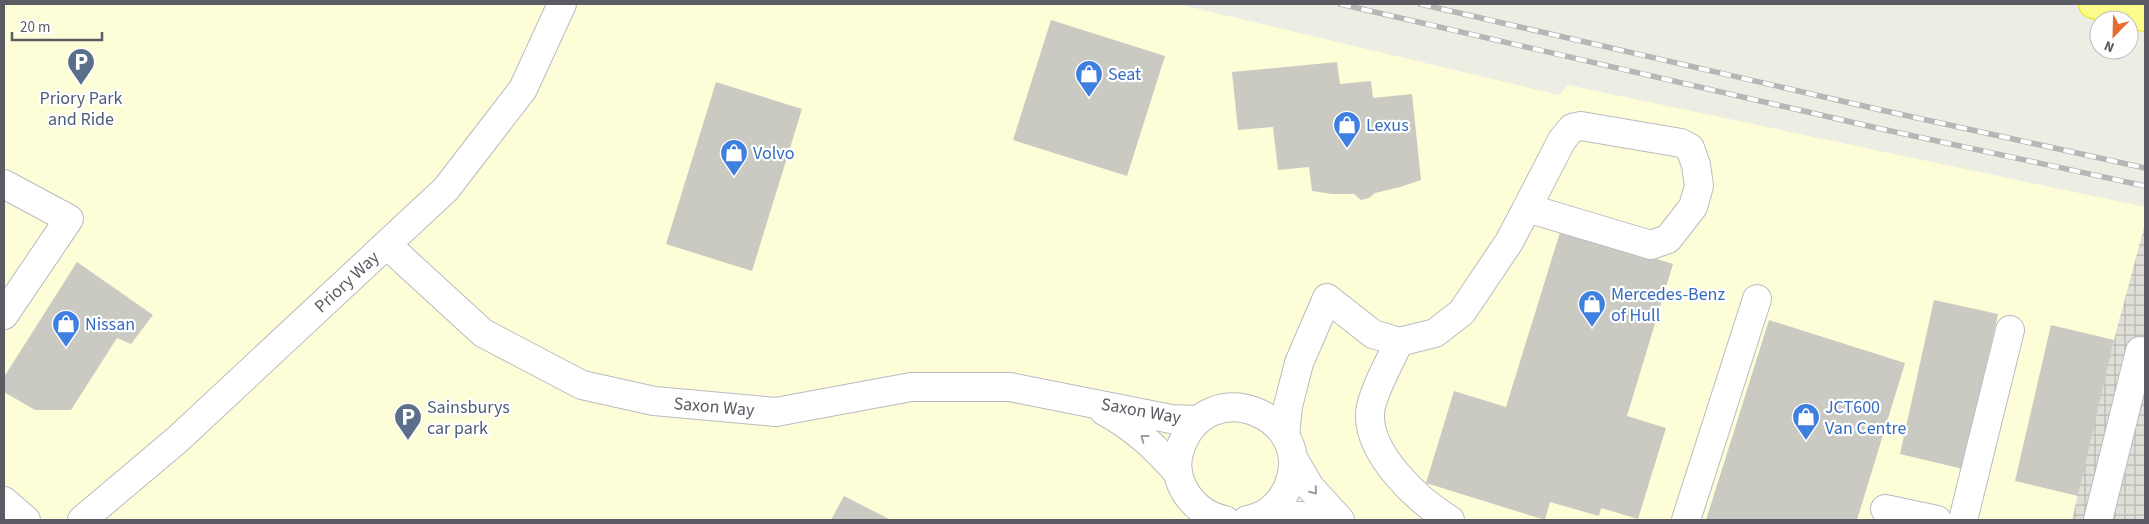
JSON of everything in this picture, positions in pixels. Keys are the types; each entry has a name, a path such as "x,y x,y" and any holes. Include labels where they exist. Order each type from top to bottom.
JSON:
{"highway":[{"path":"2093,4 2145,17"},
{"path":"2141,4 2145,5"}],"street":[{"name":"Priory Way","path":"82,520 178,439 446,189 523,89 562,4"},
{"path":"1250,520 1270,511 1283,497 1292,479 1288,406 1298,362 1327,298 1373,334 1399,342 1435,333 1462,312 1509,242 1562,140 1572,128 1581,126 1681,143 1690,148 1696,165 1699,186 1693,208 1668,239 1651,245 1527,208"},
{"path":"4,184 69,219 4,315"},
{"name":"Saxon Way","path":"387,245 483,333 582,385 654,401 776,412 911,387 1010,387 1171,419 1197,420"},
{"path":"1686,520 1757,298"},
{"path":"1964,520 2010,330"},
{"path":"1399,342 1382,378 1370,413 1375,441 1387,462 1412,489 1450,520"},
{"path":"2098,520 2140,351"},
{"path":"1249,408 1272,397 1298,362"},
{"name":"Saxon Way","path":"1086,401 1124,422 1153,444 1178,473"},
{"path":"1225,520 1196,514 1183,490 1178,473 1179,450 1188,431 1197,420 1211,412 1229,406 1249,408 1271,419 1289,447 1310,487 1340,520"},
{"path":"4,501 26,520"},
{"path":"1885,509 1937,520"},
{"path":"1250,520 1280,514 1323,520"}],"shaded area":[{"path":"4,4 1178,4 1559,95 1568,85 2145,207 2145,224 2114,340 2072,520 4,520"},
{"path":"2145,224 2145,520 2072,520 2114,340"}],"building":[{"name":"Seat","path":"1051,20 1165,56 1127,176 1013,140"},
{"name":"Lexus","path":"1337,62 1340,84 1371,81 1373,98 1412,94 1421,180 1375,193 1369,198 1361,200 1354,194 1332,194 1312,191 1309,167 1278,170 1273,127 1238,130 1232,72"},
{"name":"Volvo","path":"716,82 802,109 752,271 666,244"},
{"name":"Mercedes-Benz of Hull","path":"1561,229 1673,264 1627,416 1666,428 1638,519 1601,508 1599,516 1550,502 1545,520 1426,483 1454,391 1506,407"},
{"path":"77,262 153,315 131,344 117,338 71,410 35,410 4,392 4,377"},
{"path":"1934,300 1998,314 1963,469 1900,454"},
{"name":"JCT600 Van Centre","path":"1769,320 1905,363 1857,520 1706,520"},
{"path":"2051,325 2114,340 2078,496 2015,481"},
{"path":"844,496 891,520 831,520"}],"railway":[{"path":"1340,4 1877,128 2145,186"},
{"path":"1420,4 1881,110 2145,168"}],"place":[{"name":"Priory Park and Ride","path":"81,86"},
{"name":"Seat","path":"1089,98"},
{"name":"Lexus","path":"1347,149"},
{"name":"Volvo","path":"734,177"},
{"name":"Mercedes-Benz of Hull","path":"1592,328"},
{"name":"Nissan","path":"66,348"},
{"name":"Sainsburys car park","path":"408,441"},
{"name":"JCT600 Van Centre","path":"1806,441"}]}
